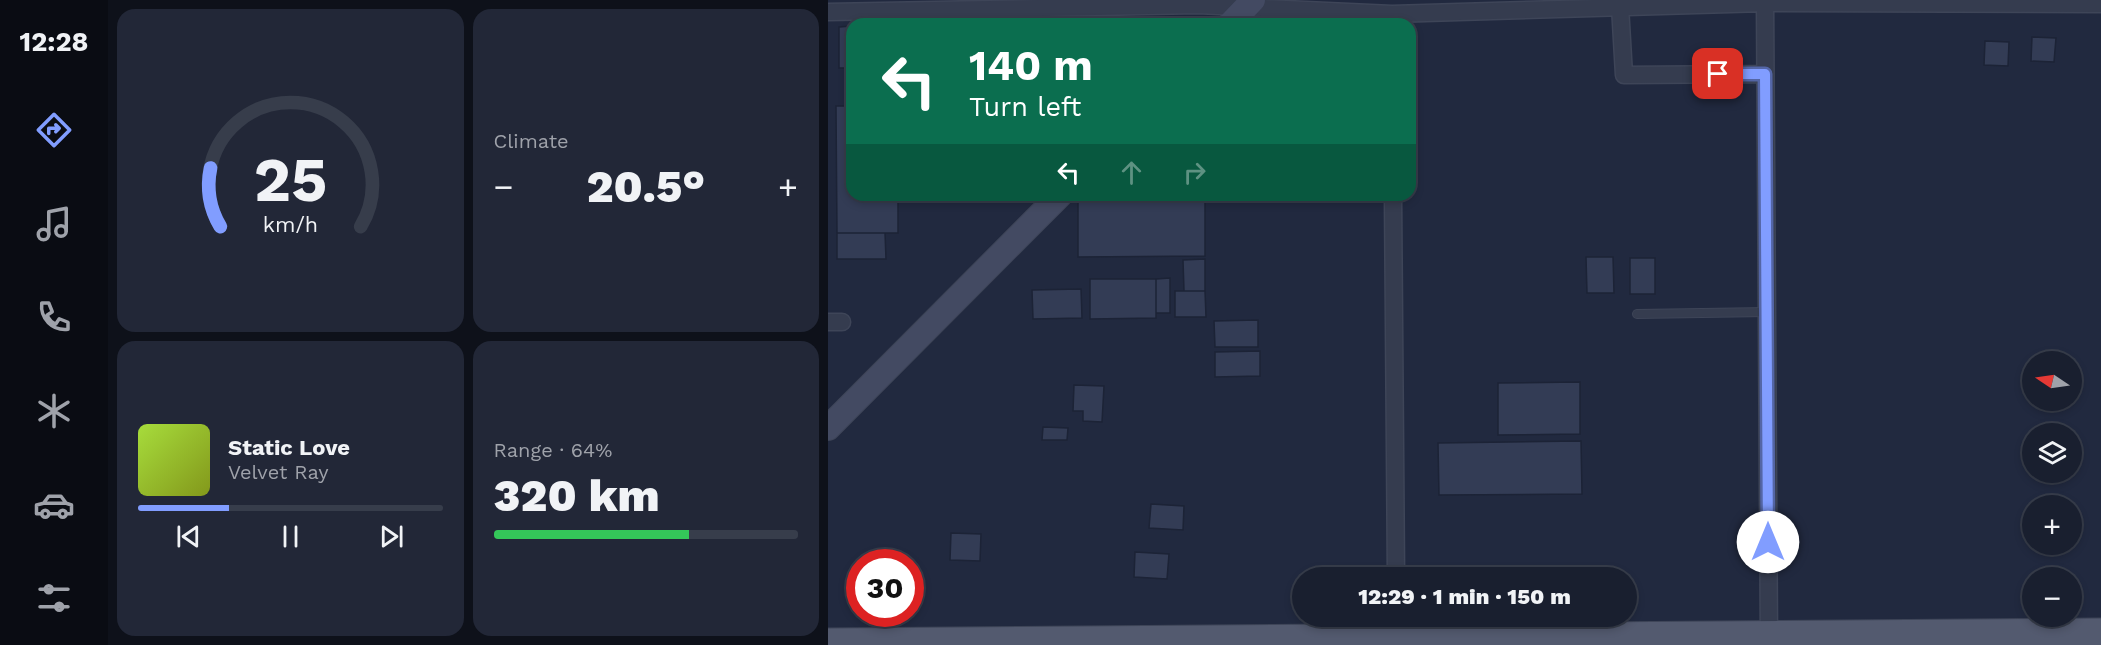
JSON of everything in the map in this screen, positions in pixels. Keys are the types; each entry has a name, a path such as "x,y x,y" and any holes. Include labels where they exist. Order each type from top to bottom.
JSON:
{"main road":[{"path":"828,642 1029,643 1396,633 1769,640 2101,632"}],"street":[{"path":"1765,1 1769,640"},
{"path":"828,12 1198,6 1392,13 1620,6 1641,3 1765,1 2101,4"},
{"path":"1620,6 1624,75 1765,74"},
{"path":"828,428 1054,201"},
{"path":"1393,201 1396,567"}],"lane":[{"path":"1637,314 1767,312"}],"building":[{"path":"846,26 846,68 839,68 839,27"},
{"path":"2032,37 2056,38 2054,62 2031,61"},
{"path":"1985,41 2009,42 2008,66 1984,65"},
{"path":"836,106 846,106 846,201 898,201 898,233 837,233"},
{"path":"1078,201 1205,201 1205,256 1078,257"},
{"path":"837,233 885,233 886,259 837,259"},
{"path":"1586,257 1613,257 1614,293 1587,293"},
{"path":"1630,258 1655,258 1655,294 1630,294"},
{"path":"1205,259 1205,291 1184,291 1183,260"},
{"path":"1170,278 1170,313 1156,313 1156,279"},
{"path":"1090,279 1156,279 1156,318 1090,319"},
{"path":"1081,289 1082,318 1033,319 1032,290"},
{"path":"1175,291 1205,291 1206,317 1175,317"},
{"path":"1258,320 1258,347 1215,347 1214,321"},
{"path":"1260,351 1260,376 1215,377 1215,352"},
{"path":"1580,382 1580,434 1498,435 1498,383"},
{"path":"1074,385 1104,386 1102,422 1083,421 1083,411 1073,411"},
{"path":"1043,427 1068,428 1067,440 1042,440"},
{"path":"1581,441 1582,494 1439,495 1438,443"},
{"path":"1151,504 1184,506 1183,530 1149,528"},
{"path":"951,533 981,534 980,561 950,560"},
{"path":"1135,552 1169,554 1167,579 1134,577"}],"route":[{"path":"1718,74 1765,74 1768,542"}]}
